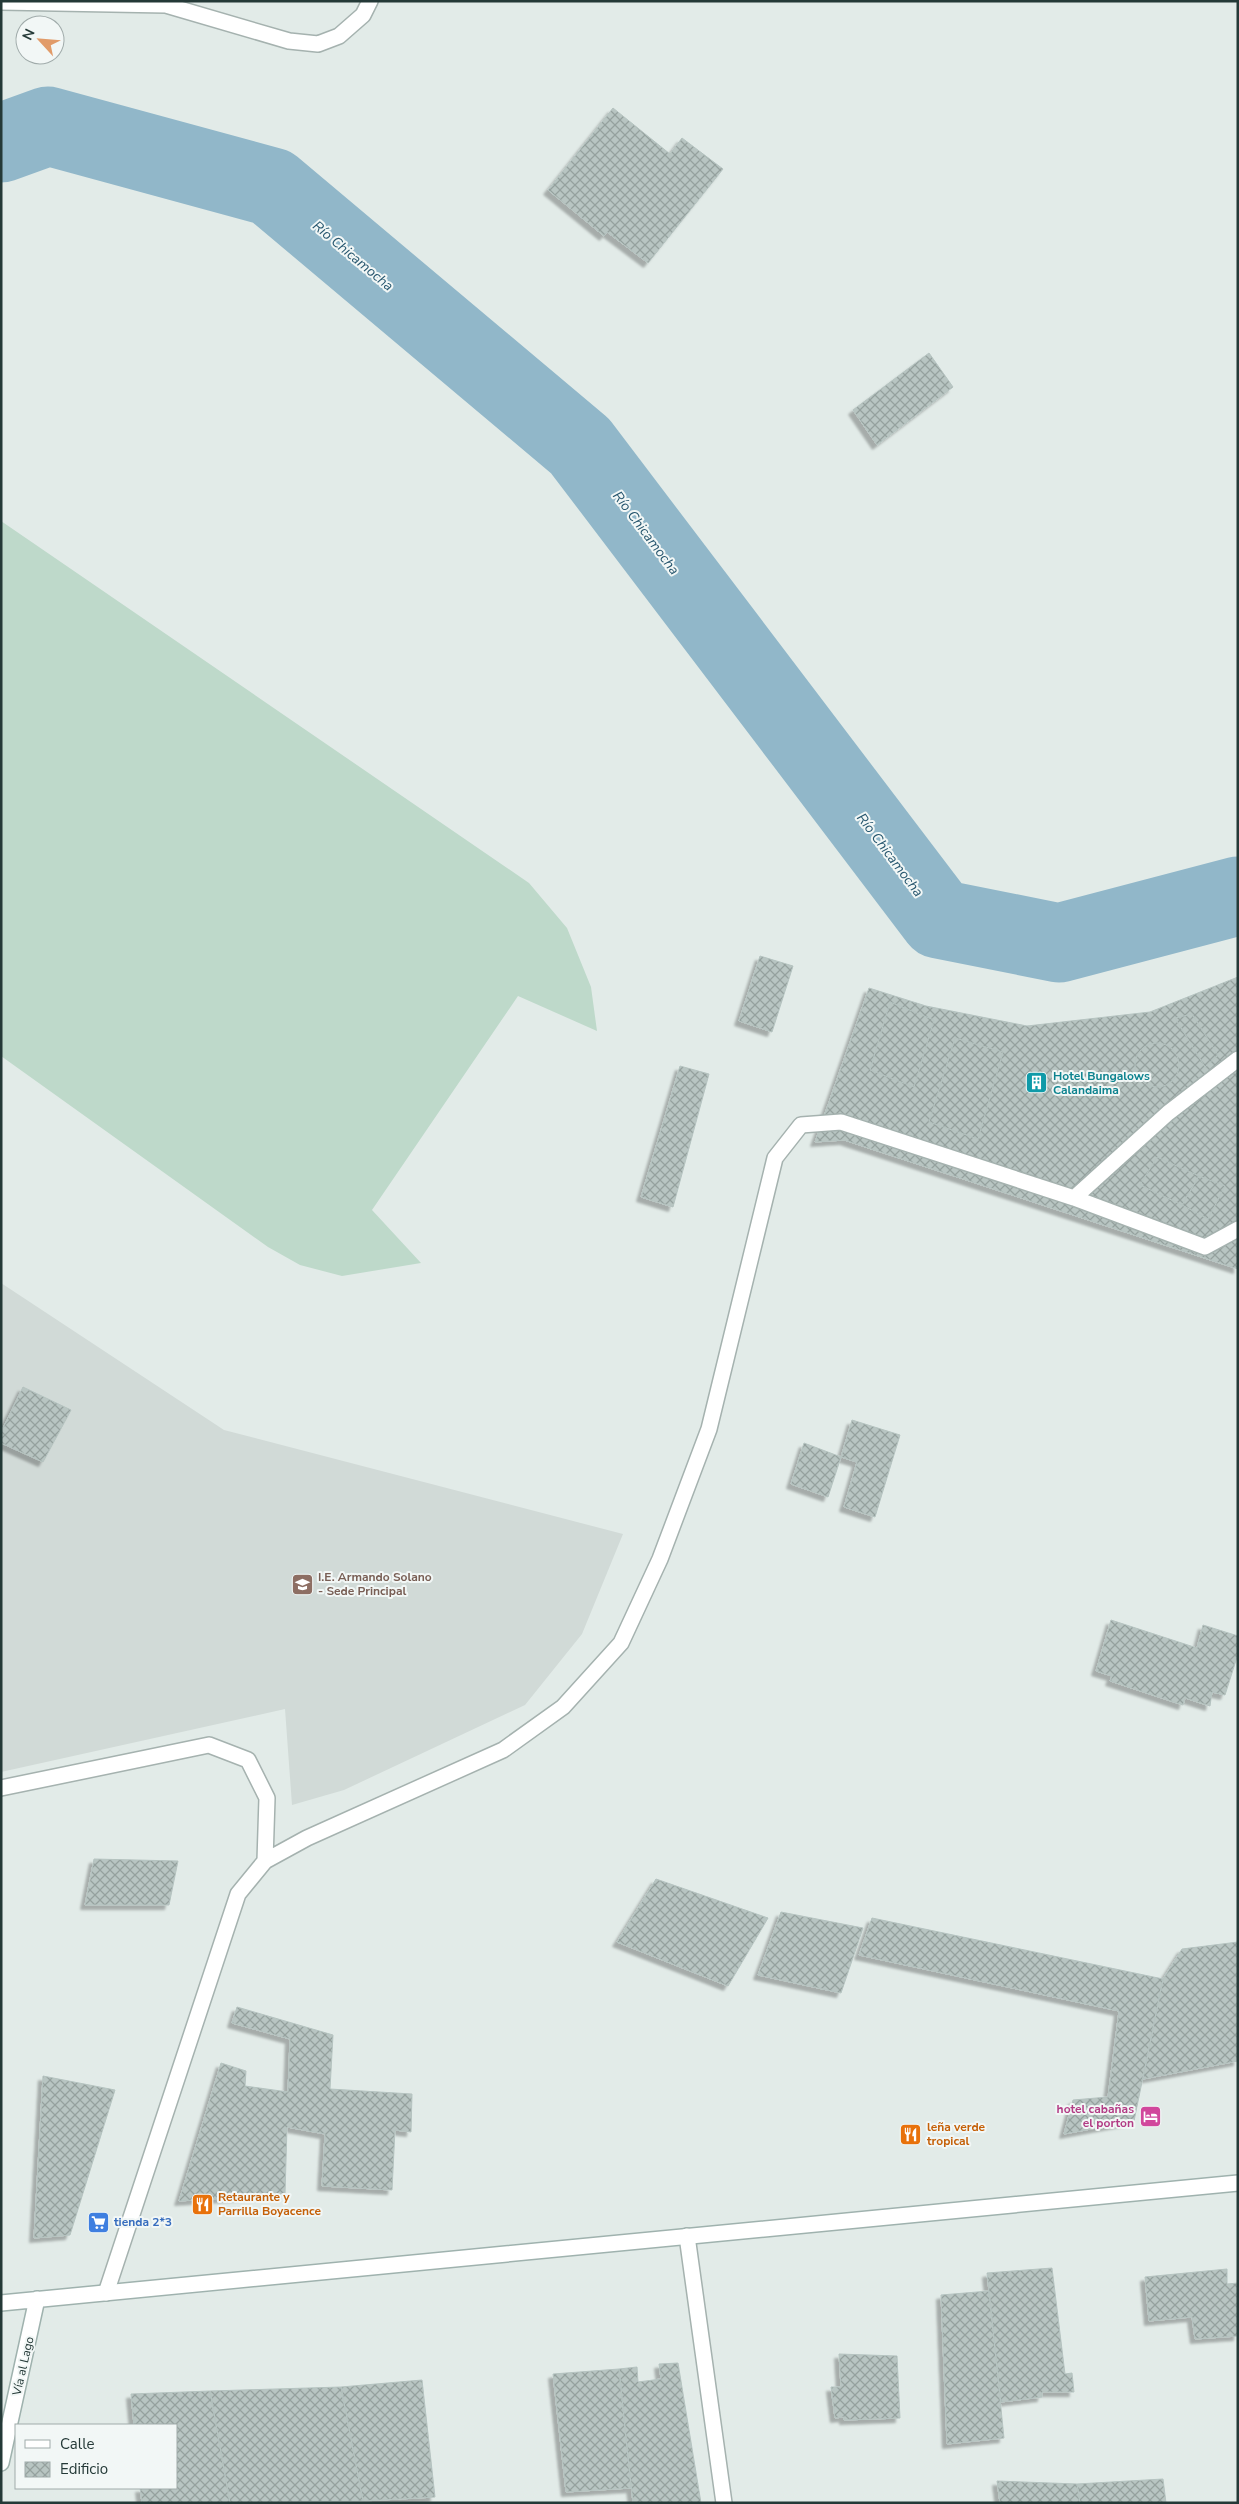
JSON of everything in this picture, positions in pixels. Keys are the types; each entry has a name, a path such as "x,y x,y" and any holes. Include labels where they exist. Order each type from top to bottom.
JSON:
{"street":[{"path":"1,2 166,3 289,41 318,44 339,36 362,15 370,1"},
{"path":"1074,1198 1168,1113 1238,1059"},
{"path":"106,2293 238,1894 265,1861 307,1838 503,1750 563,1707 621,1643 660,1559 709,1429 775,1158 801,1126 841,1122 1074,1198 1206,1247 1238,1229"},
{"path":"1,1788 209,1745 248,1760 267,1798 265,1861"},
{"path":"1,2303 1238,2183"},
{"path":"687,2236 724,2503"},
{"name":"Vía al Lago","path":"1,2462 38,2299"}],"shaded area":[{"name":"I.E. Armando Solano - Sede Principal","path":"1,1283 224,1430 623,1534 582,1634 525,1705 344,1790 292,1805 285,1709 1,1772"}],"green space":[{"path":"1,521 529,883 567,928 591,987 597,1031 518,996 372,1210 421,1263 342,1276 300,1265 268,1247 1,1056"}],"building":[{"path":"613,108 670,154 682,138 723,169 648,263 607,232 604,236 548,190"},
{"path":"929,353 953,387 877,445 853,410"},
{"path":"760,956 793,966 772,1032 739,1021"},
{"name":"Hotel Bungalows Calandaima","path":"1238,977 1238,1269 844,1140 815,1142 869,988 926,1006 1027,1026 1150,1012"},
{"path":"890,1002 934,1020 914,1087 870,1070"},
{"path":"1192,1014 1218,1055 1205,1067 1175,1018"},
{"path":"955,1038 1003,1052 978,1139 929,1122"},
{"path":"1161,1043 1173,1049 1178,1056 1178,1074 1173,1081 1166,1086 1153,1087 1145,1084 1138,1077 1135,1061 1138,1053 1145,1046"},
{"path":"680,1066 709,1074 673,1207 641,1197"},
{"path":"1157,1157 1199,1176 1182,1205 1140,1185"},
{"path":"1199,1176 1225,1186 1208,1219 1182,1205"},
{"path":"23,1387 71,1410 43,1462 1,1443 1,1432"},
{"path":"852,1420 900,1435 875,1517 844,1507 857,1462 841,1457"},
{"path":"804,1443 841,1457 828,1497 791,1484"},
{"path":"1111,1620 1197,1648 1203,1625 1238,1636 1238,1654 1225,1695 1212,1692 1210,1706 1185,1698 1183,1705 1110,1681 1112,1676 1096,1671"},
{"path":"94,1859 178,1861 169,1905 85,1905"},
{"path":"656,1879 768,1918 728,1986 617,1942"},
{"path":"781,1912 863,1928 841,1993 758,1975"},
{"path":"872,1918 1163,1979 1134,2121 1064,2134 1073,2100 1108,2097 1119,2011 859,1955"},
{"path":"1238,1942 1238,2061 1143,2079 1163,1979 1182,1949"},
{"path":"237,2007 333,2035 330,2089 412,2094 411,2132 395,2130 392,2190 322,2186 325,2134 287,2127 285,2194 179,2201 221,2063 246,2071 245,2086 288,2092 290,2039 232,2023"},
{"path":"43,2076 115,2090 70,2235 34,2238"},
{"path":"1052,2268 1065,2374 1072,2373 1074,2392 1042,2392 1042,2397 1001,2402 987,2273"},
{"path":"1227,2269 1227,2284 1238,2283 1238,2336 1195,2339 1192,2317 1149,2321 1145,2277"},
{"path":"989,2291 1004,2438 947,2444 941,2295"},
{"path":"839,2354 897,2356 900,2418 844,2420 844,2417 835,2418 831,2387 841,2387"},
{"path":"678,2363 701,2503 633,2503 619,2369 637,2367 638,2382 661,2379 659,2364"},
{"path":"619,2369 631,2488 566,2492 553,2374"},
{"path":"422,2380 435,2497 363,2501 341,2387"},
{"path":"341,2387 363,2501 230,2503 210,2391"},
{"path":"210,2391 230,2503 142,2503 140,2489 178,2489 178,2424 134,2424 131,2394"},
{"path":"1163,2479 1166,2503 1080,2503 1077,2484"},
{"path":"997,2481 1077,2484 1080,2503 1000,2503"}],"waterway":[{"name":"Río Chicamocha","path":"1,143 48,126 272,187 580,446 939,919 1059,943 1238,896"}],"place":[{"name":"Hotel Bungalows Calandaima","path":"1037,1083"},
{"name":"I.E. Armando Solano - Sede Principal","path":"302,1584"},
{"name":"hotel cabañas el porton","path":"1150,2116"},
{"name":"leña verde tropical","path":"911,2134"},
{"name":"Retaurante y Parrilla Boyacence","path":"202,2204"},
{"name":"tienda 2*3","path":"98,2222"}]}
